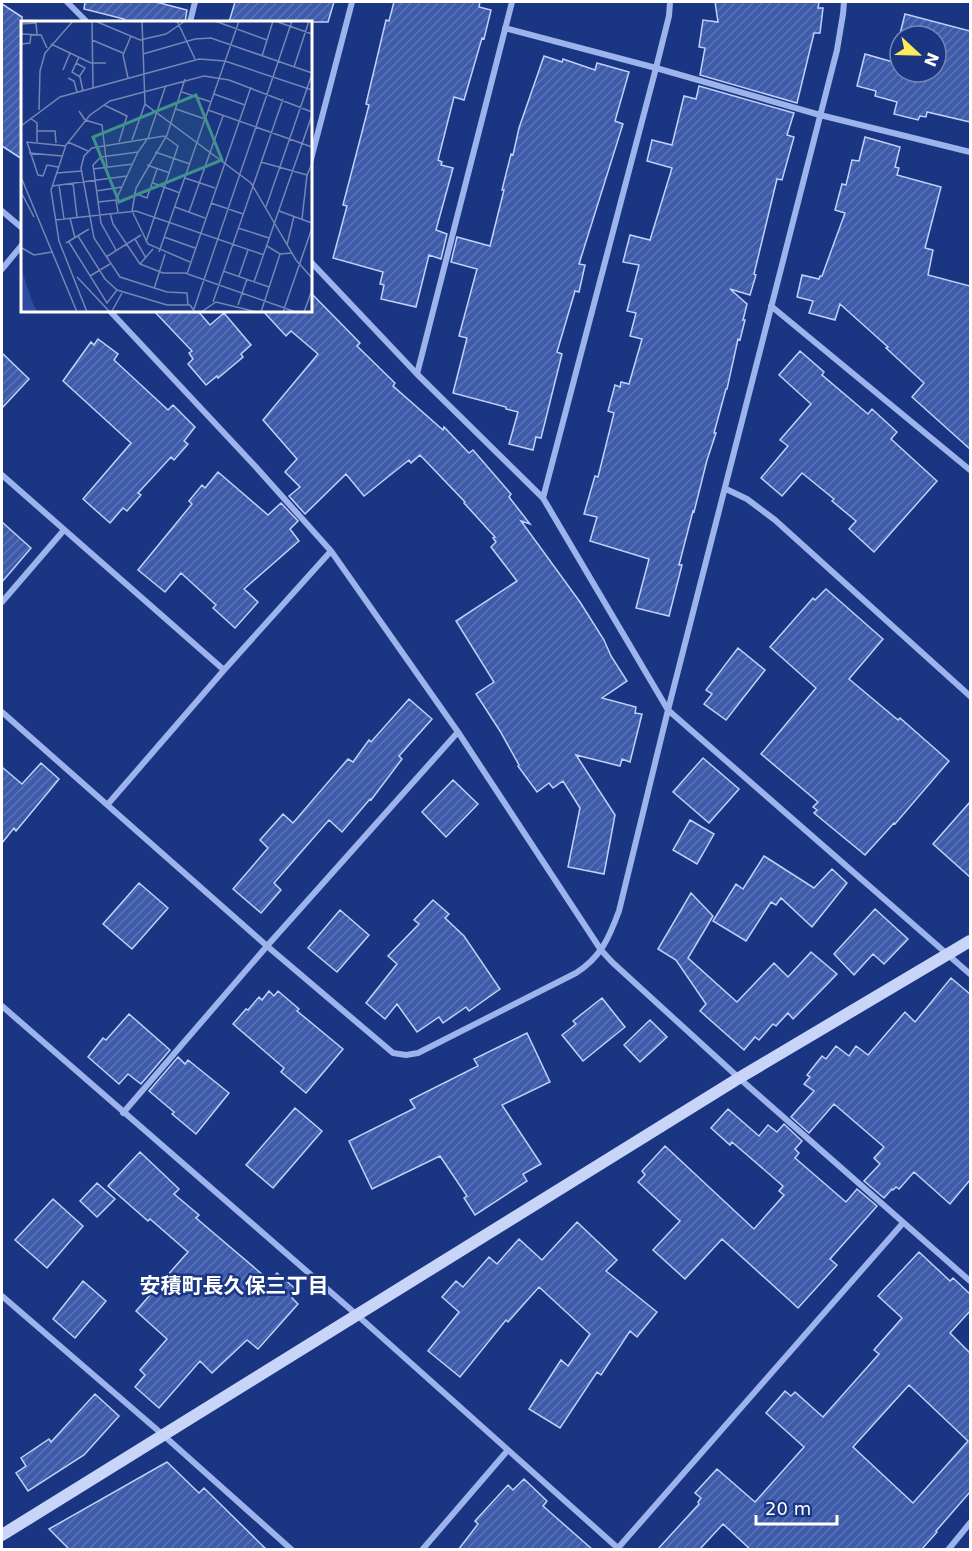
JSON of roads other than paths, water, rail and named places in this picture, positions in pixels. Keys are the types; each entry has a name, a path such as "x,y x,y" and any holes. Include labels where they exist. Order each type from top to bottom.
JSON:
{"street":[{"path":"67,2 86,21"},
{"path":"190,21 195,2"},
{"path":"312,155 352,2"},
{"path":"417,374 512,2"},
{"path":"543,498 656,68 669,16 670,2"},
{"path":"2,712 267,946 393,1053 406,1055 418,1053 576,973 590,963 608,940 619,911 837,50 844,2"},
{"path":"505,28 970,153"},
{"path":"2,211 21,227"},
{"path":"2,269 21,245"},
{"path":"312,263 417,374 543,498 669,710 970,974"},
{"path":"771,306 970,470"},
{"path":"111,312 331,550 458,732 601,950 621,972 739,1078 970,1281"},
{"path":"2,475 224,670"},
{"path":"726,489 775,520 970,696"},
{"path":"2,602 64,530"},
{"path":"108,804 331,550"},
{"path":"123,1113 267,946 458,732"},
{"path":"2,1534 739,1078 970,941"},
{"path":"2,1006 357,1315 619,1549 903,1223"},
{"path":"2,1296 292,1550"},
{"path":"422,1550 508,1450"},
{"path":"948,1550 970,1523"}],"district":[{"name":"安積町長久保三丁目","path":"234,1286"}]}
